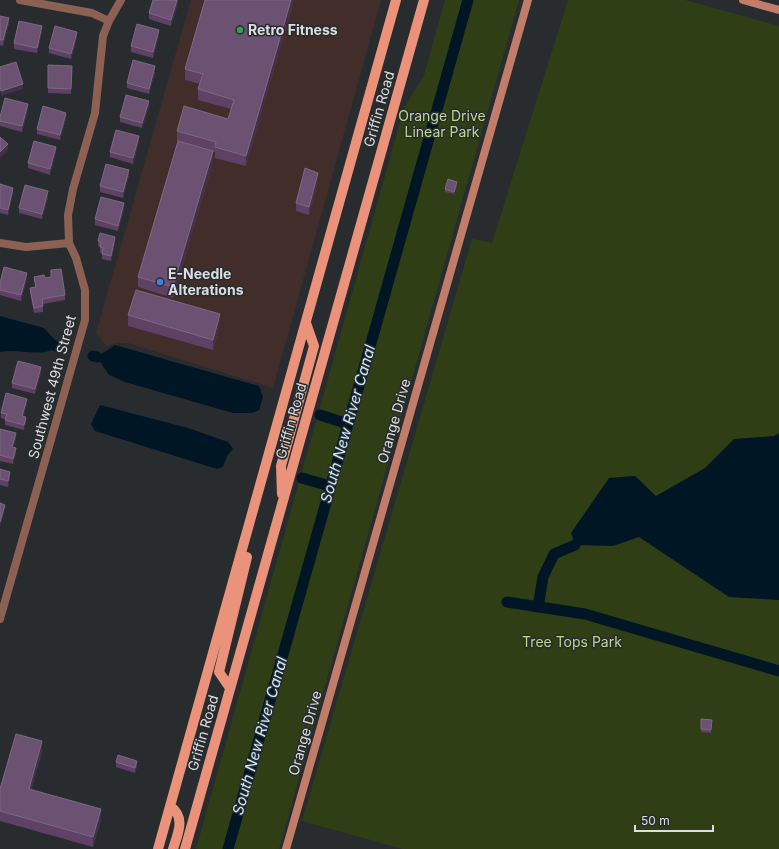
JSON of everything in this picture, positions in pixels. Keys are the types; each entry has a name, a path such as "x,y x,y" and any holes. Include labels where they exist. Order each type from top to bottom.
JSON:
{"main road":[{"name":"Griffin Road","path":"158,849 396,0"},
{"name":"Griffin Road","path":"185,849 424,0"},
{"path":"282,504 281,466 314,346 306,323"},
{"path":"230,688 219,672 248,552 249,526"},
{"path":"170,806 176,810 180,816 179,828 173,849"}],"street":[{"path":"20,0 92,13 109,21"},
{"name":"Southwest 49th Street","path":"0,619 85,320 85,290 78,263 69,243 68,227 70,204 95,113 102,43 109,21 121,0"},
{"name":"Orange Drive","path":"286,849 528,0"},
{"path":"743,0 779,10"},
{"path":"0,243 26,247 69,243"}],"shaded area":[{"path":"191,0 381,0 273,388 128,343 116,343 107,346 96,333"}],"green space":[{"name":"Orange Drive Linear Park","path":"445,0 519,0 279,849 196,849 404,108 424,75"},
{"name":"Tree Tops Park","path":"568,0 685,0 779,26 779,849 403,849 302,821 472,239 492,243"}],"water":[{"path":"0,316 44,328 57,342 55,348 49,351 36,353 14,351 0,352"},
{"path":"115,345 259,386 263,397 259,410 252,413 233,413 125,382 109,375 97,357"},
{"path":"100,405 188,428 228,442 233,449 227,456 223,467 217,469 95,431 91,424"},
{"path":"779,433 779,600 729,597 639,537 613,546 575,545 571,533 609,478 635,476 656,496 705,468 734,439 774,436"}],"building":[{"path":"153,0 177,0 171,20 149,13"},
{"path":"205,0 291,0 246,156 215,147 216,142 177,131 184,106 228,119 234,100 198,89 203,74 185,69"},
{"path":"0,16 9,18 3,40 0,40"},
{"path":"19,21 42,26 37,48 14,43"},
{"path":"137,24 159,30 153,52 131,46"},
{"path":"55,26 77,32 71,54 49,48"},
{"path":"133,60 155,66 149,89 127,83"},
{"path":"16,62 23,84 1,91 0,67"},
{"path":"48,65 72,66 71,89 48,88"},
{"path":"126,95 149,101 142,123 120,117"},
{"path":"5,98 28,104 22,126 0,121"},
{"path":"43,106 66,113 60,135 37,129"},
{"path":"116,130 139,136 133,158 110,152"},
{"path":"0,137 8,144 0,152"},
{"path":"34,141 56,147 50,169 28,163"},
{"path":"178,141 213,151 173,287 138,277"},
{"path":"106,164 129,170 123,192 100,186"},
{"path":"305,168 318,173 309,207 296,203"},
{"path":"448,179 457,182 454,192 445,189"},
{"path":"0,184 13,188 8,210 0,208"},
{"path":"25,185 48,191 42,214 19,208"},
{"path":"101,197 124,203 118,226 95,219"},
{"path":"100,233 115,237 111,256 102,254 103,248 100,247 101,242 98,241"},
{"path":"4,267 27,273 21,295 0,290"},
{"path":"61,269 65,295 42,299 43,306 34,308 30,288 36,287 34,277 44,275 45,278 51,277 51,270"},
{"path":"136,290 220,314 213,340 128,315"},
{"path":"18,361 41,367 35,389 12,383"},
{"path":"6,393 27,399 22,416 26,417 24,425 5,420 7,414 1,413"},
{"path":"0,429 16,433 12,447 16,448 13,459 0,455"},
{"path":"0,469 10,472 8,481 0,479"},
{"path":"0,503 5,505 0,522"},
{"path":"701,719 712,720 711,730 701,729"},
{"path":"16,734 42,741 29,789 101,809 93,837 0,811 0,789"},
{"path":"118,755 137,761 135,768 116,762"}],"waterway":[{"name":"South New River Canal","path":"228,849 468,0"},
{"path":"93,356 97,357"},
{"path":"320,415 348,424"},
{"path":"302,478 330,486"},
{"path":"538,607 543,577 554,554 575,545"},
{"path":"507,602 585,614 779,671"}],"place":[{"name":"Retro Fitness","path":"240,30"},
{"name":"E-Needle Alterations","path":"160,282"}]}
